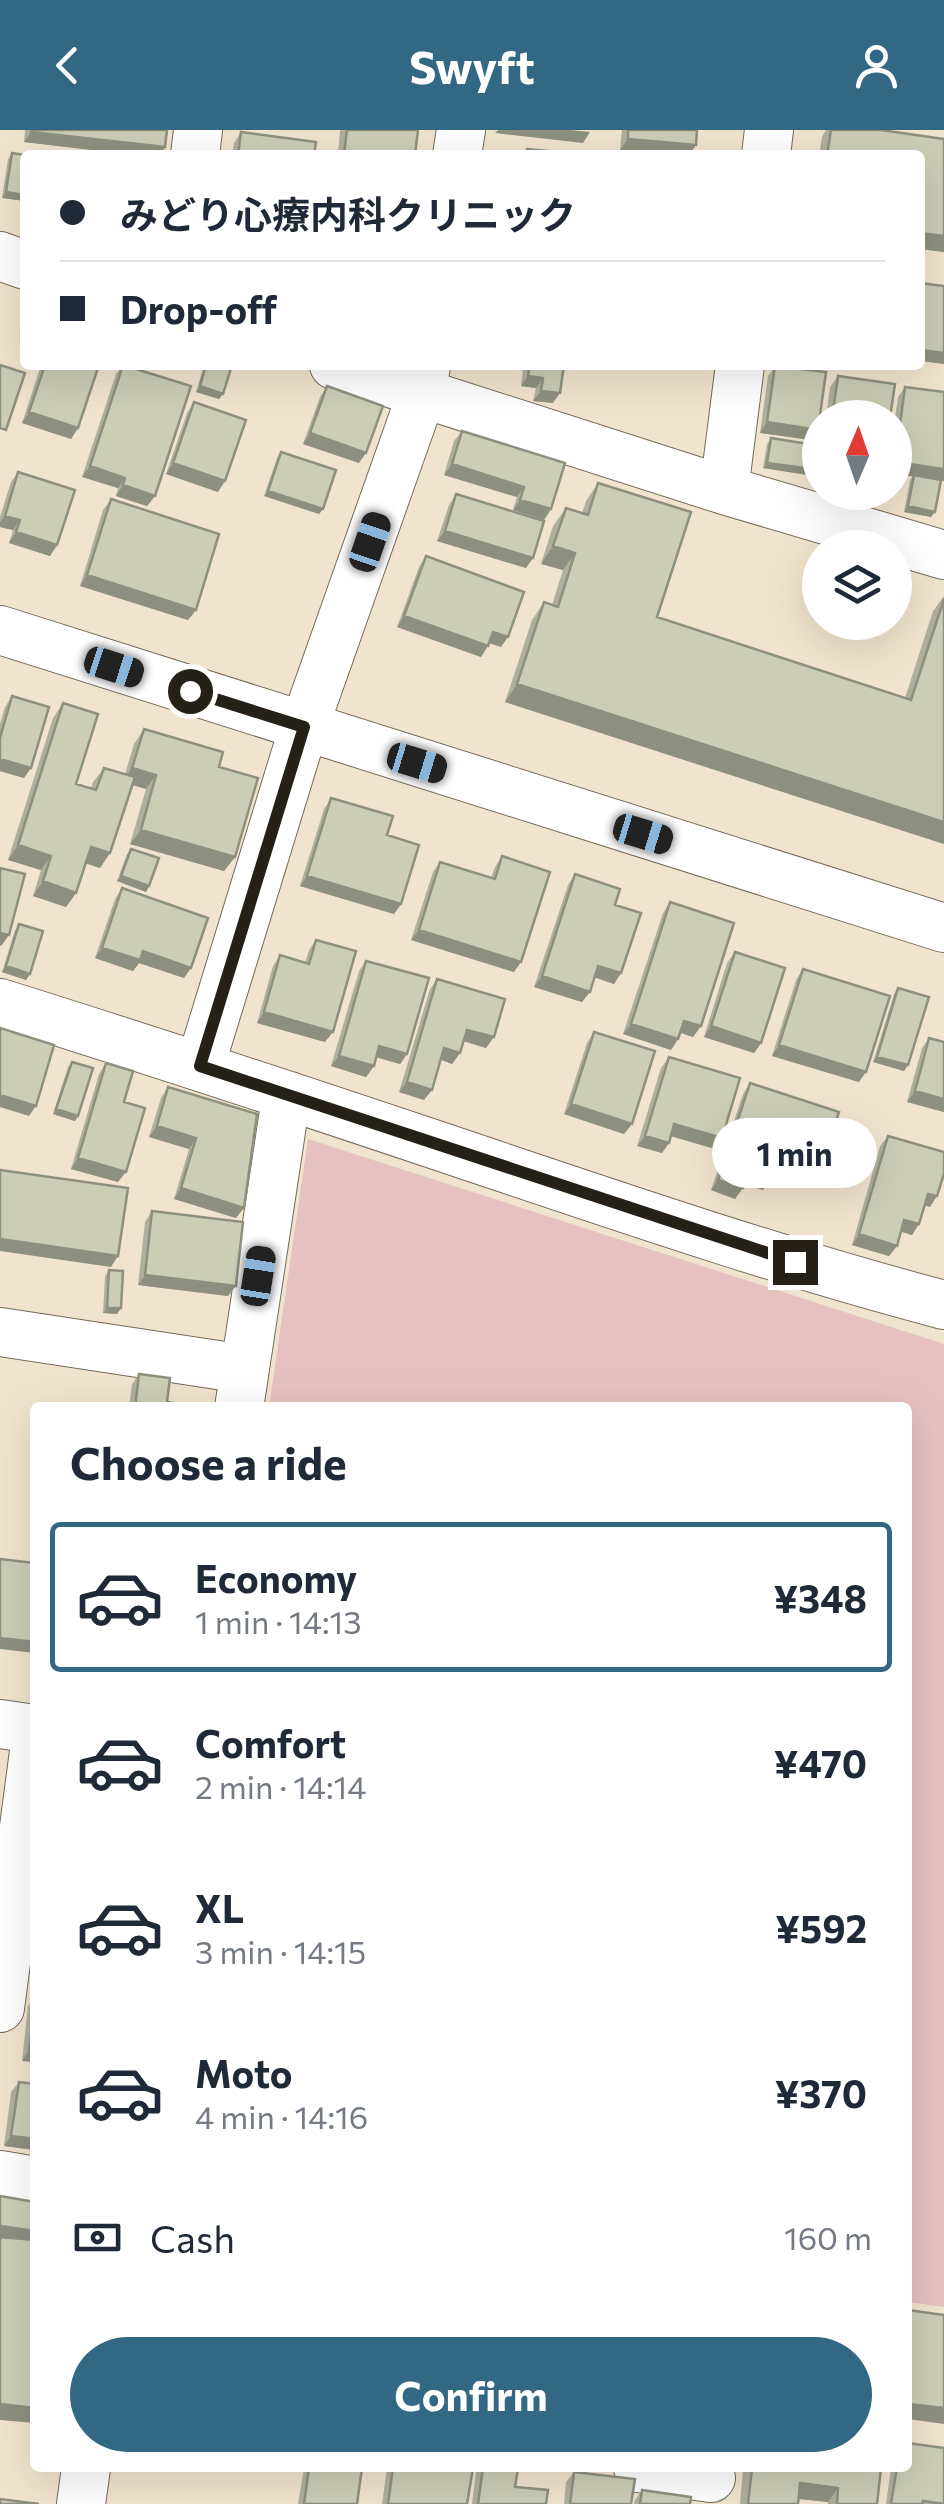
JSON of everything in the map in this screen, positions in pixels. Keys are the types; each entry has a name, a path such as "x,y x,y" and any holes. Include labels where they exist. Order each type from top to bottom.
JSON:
{"street":[{"path":"366,370 424,379 724,490 944,555"},
{"path":"724,490 739,370"},
{"path":"200,1066 304,727 424,379"},
{"path":"0,630 944,928"},
{"path":"0,1003 654,1218 944,1305"},
{"path":"0,1332 241,1388 283,1118 290,1096"},
{"path":"0,1724 30,1727"},
{"path":"0,2008 30,1782"},
{"path":"0,2175 30,2180"},
{"path":"81,2504 85,2472"},
{"path":"657,2472 711,2483"}],"shaded area":[{"path":"308,1139 944,1344 944,2307 912,2303 912,1402 270,1402"}],"building":[{"path":"31,130 167,130 165,147"},
{"path":"347,130 418,130 416,150 345,150"},
{"path":"628,130 697,130 696,145 628,139"},
{"path":"831,130 881,130 944,139 944,236 925,234 925,150 828,150"},
{"path":"241,132 316,142 315,150 239,150"},
{"path":"12,153 20,154 20,194 6,192"},
{"path":"925,284 944,286 944,353 925,351"},
{"path":"0,365 25,373 6,430 0,428"},
{"path":"43,370 97,370 78,428 29,412"},
{"path":"121,370 139,370 191,386 155,496 123,485 125,478 90,466"},
{"path":"205,370 230,370 223,394 200,386"},
{"path":"529,370 563,370 560,393 541,391 543,378 528,376"},
{"path":"774,370 826,372 822,400 802,400 802,427 767,422"},
{"path":"838,376 895,384 893,400 835,400"},
{"path":"327,386 383,406 366,453 310,433"},
{"path":"905,387 944,392 944,469 912,464 912,400 903,400"},
{"path":"194,402 246,420 225,481 173,463"},
{"path":"462,431 565,463 551,509 520,500 524,487 452,464"},
{"path":"771,438 802,443 802,468 767,463"},
{"path":"281,452 336,470 323,509 268,491"},
{"path":"18,472 75,490 57,545 16,532 20,520 5,516"},
{"path":"914,475 941,480 935,512 912,507"},
{"path":"598,483 691,512 657,617 911,700 944,599 944,822 517,684 544,602 558,607 575,553 553,546 566,508 588,515"},
{"path":"456,494 544,521 533,558 445,531"},
{"path":"111,499 219,534 196,610 87,575"},
{"path":"426,556 524,592 508,637 493,632 488,646 404,616"},
{"path":"12,696 49,707 31,768 0,759 0,738"},
{"path":"63,703 98,714 76,784 96,790 104,768 135,777 110,853 91,847 76,893 43,881 51,856 18,845"},
{"path":"144,729 223,752 219,767 258,778 235,857 141,830 156,775 132,768"},
{"path":"331,798 393,816 387,835 419,845 401,904 307,876"},
{"path":"131,849 159,858 149,886 121,876"},
{"path":"502,856 550,872 521,962 419,930 440,862 495,879"},
{"path":"0,868 25,874 9,935 0,933"},
{"path":"575,874 620,889 615,905 641,913 621,973 598,966 590,992 542,976"},
{"path":"122,888 208,918 191,968 143,951 140,960 102,948"},
{"path":"670,902 734,923 701,1026 684,1021 678,1039 631,1024"},
{"path":"19,924 43,931 30,974 6,966"},
{"path":"316,940 356,951 333,1032 264,1012 280,955 309,964"},
{"path":"735,952 785,968 761,1043 711,1026"},
{"path":"366,961 429,978 407,1054 379,1046 374,1066 339,1056"},
{"path":"803,969 890,996 866,1072 779,1045"},
{"path":"437,979 505,999 494,1037 467,1030 460,1053 444,1048 432,1090 407,1082"},
{"path":"898,988 929,997 908,1065 877,1057"},
{"path":"0,1028 54,1045 36,1106 0,1095"},
{"path":"594,1032 655,1051 632,1124 571,1104"},
{"path":"929,1038 944,1042 944,1099 915,1091"},
{"path":"669,1057 740,1078 722,1138 674,1124 669,1143 645,1136"},
{"path":"72,1062 93,1068 78,1116 56,1109"},
{"path":"106,1063 133,1071 124,1102 145,1108 126,1172 78,1158"},
{"path":"750,1083 839,1112 820,1170 778,1156 770,1180 748,1172 743,1188 718,1180"},
{"path":"168,1087 257,1114 244,1208 181,1188 196,1138 157,1126"},
{"path":"888,1136 944,1152 944,1174 937,1196 928,1194 919,1224 904,1220 897,1246 859,1234"},
{"path":"0,1170 128,1188 118,1256 0,1239"},
{"path":"152,1211 243,1222 236,1286 145,1275"},
{"path":"109,1270 123,1271 121,1308 107,1308"},
{"path":"139,1374 170,1378 167,1402 136,1402"},
{"path":"0,1559 30,1562 30,1641 0,1638"},
{"path":"19,2082 30,2083 30,2138 11,2136"},
{"path":"0,2196 30,2201 30,2230 0,2226"},
{"path":"0,2237 30,2240 30,2407 0,2404"},
{"path":"912,2311 944,2315 944,2408 912,2404"},
{"path":"912,2444 944,2448 944,2504 891,2504 896,2472 912,2472"},
{"path":"308,2472 361,2472 357,2504 304,2504"},
{"path":"392,2472 472,2472 467,2504 388,2504"},
{"path":"482,2472 517,2472 515,2487 548,2490 546,2504 478,2504"},
{"path":"574,2472 635,2479 631,2504 570,2504"},
{"path":"752,2472 881,2472 877,2504 837,2504 838,2488 800,2483 798,2504 748,2504"},
{"path":"642,2490 691,2497 690,2504 640,2504"},
{"path":"0,2499 39,2504 0,2504"}],"route":[{"path":"190,691 304,727 200,1066 795,1262"}]}
